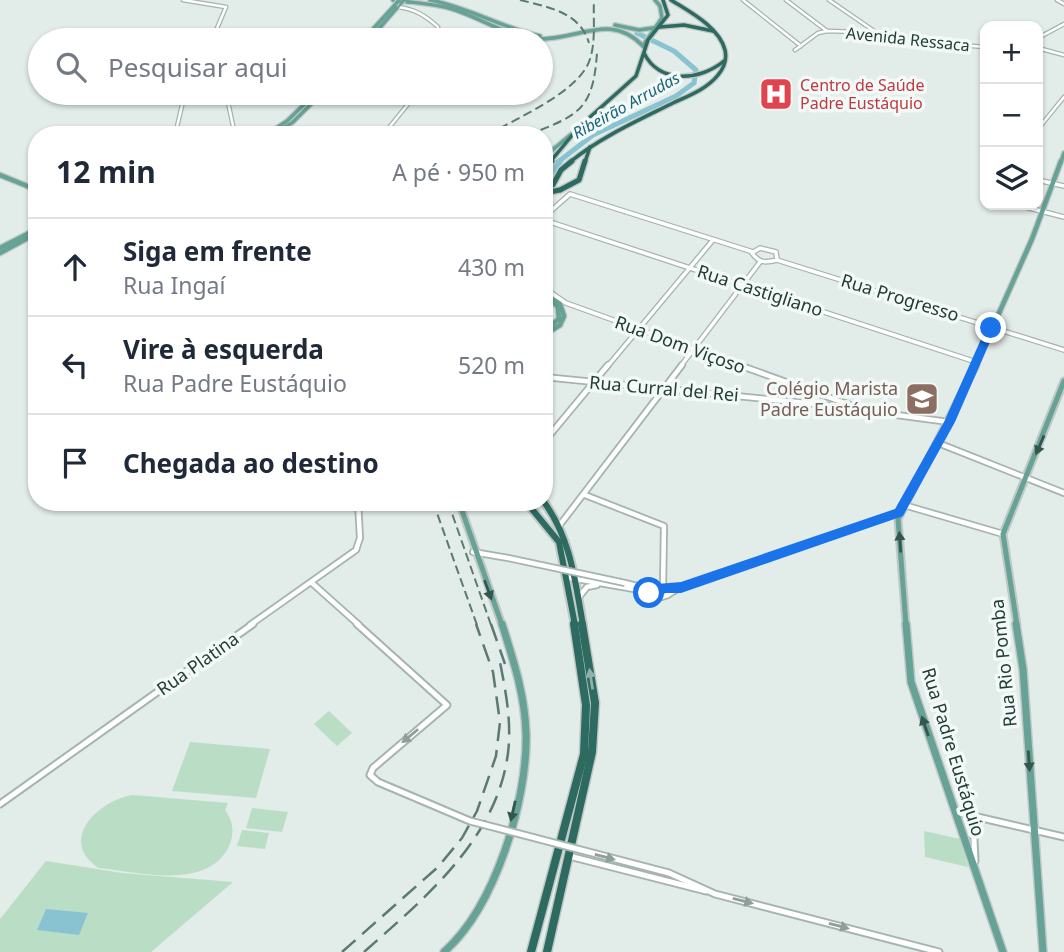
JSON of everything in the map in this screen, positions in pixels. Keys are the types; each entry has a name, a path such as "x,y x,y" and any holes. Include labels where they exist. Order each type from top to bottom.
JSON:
{"highway":[{"path":"553,159 579,127 636,76 646,39 660,27 668,12 663,0"},
{"path":"553,185 561,170 592,145 695,92 718,77 726,59 724,43 715,32 671,0"},
{"path":"660,27 692,25 715,32"},
{"path":"644,47 645,56 652,66 675,74 700,74 717,68 726,59"},
{"path":"553,191 577,183 592,145"},
{"path":"561,170 583,165"},
{"path":"531,952 584,754 587,732 584,694 559,542 533,511"},
{"path":"547,952 596,733 595,703 569,546 550,511"}],"main road":[{"path":"430,0 456,5"},
{"path":"448,0 510,27"},
{"path":"650,34 663,13 655,0"},
{"path":"398,2 450,8 497,28"},
{"path":"374,28 398,2"},
{"path":"378,28 398,2"},
{"path":"553,35 607,25 639,30 660,27"},
{"path":"553,37 600,28 628,32 638,38 644,47"},
{"path":"280,126 304,105"},
{"path":"287,126 310,105"},
{"path":"553,149 579,127"},
{"path":"899,513 950,422 1043,211 1064,153"},
{"path":"0,173 28,185"},
{"path":"0,251 28,236"},
{"path":"553,300 560,304 564,316 560,325 553,328"},
{"path":"1003,534 1064,382"},
{"path":"444,952 457,942 480,913 492,884 505,845 525,754 524,707 512,661 461,511"},
{"name":"Rua Padre Eustáquio","path":"899,513 906,645 911,682 1003,952"},
{"name":"Rua Rio Pomba","path":"1003,534 1023,669 1043,952"}],"street":[{"path":"183,0 226,7 217,28"},
{"path":"676,0 681,6"},
{"path":"743,0 801,46"},
{"path":"786,0 829,32"},
{"path":"829,0 879,36"},
{"path":"1057,0 1064,4"},
{"path":"398,2 415,9 438,28"},
{"path":"1043,35 1064,24"},
{"name":"Avenida Ressaca","path":"796,50 829,32 980,47"},
{"path":"1043,49 1064,55"},
{"path":"1043,123 1064,97"},
{"path":"177,126 182,105"},
{"path":"229,105 233,126"},
{"path":"390,126 407,105"},
{"path":"1043,181 1064,186"},
{"path":"553,209 569,194 753,252 753,257 760,262 770,263 777,260"},
{"path":"1039,210 1064,217"},
{"name":"Rua Castigliano","path":"553,221 976,362"},
{"path":"553,431 713,240"},
{"name":"Rua Progresso","path":"753,252 760,248 770,249 777,254 777,260 1064,350"},
{"path":"559,526 760,262"},
{"name":"Rua Dom Viçoso","path":"553,294 566,303 860,409"},
{"name":"Rua Curral del Rei","path":"553,378 860,409 950,422"},
{"path":"667,384 691,391"},
{"path":"938,443 1064,493"},
{"path":"585,495 664,526 662,591"},
{"path":"904,505 1003,534"},
{"name":"Rua Platina","path":"0,804 356,550 360,538 358,511"},
{"path":"565,578 601,585 662,591 681,587 899,513"},
{"path":"473,552 662,591"},
{"path":"312,583 447,705 373,768 370,775 378,782 470,821 669,873 715,894"},
{"path":"579,597 587,587 601,585"},
{"path":"956,812 1064,837"},
{"path":"973,817 975,873"},
{"path":"568,856 939,952"}],"green space":[{"path":"329,711 352,733 337,746 314,724"},
{"path":"190,742 270,749 256,798 172,791"},
{"path":"133,795 228,803 225,810 230,818 232,832 229,846 219,860 205,869 189,874 152,875 99,868 87,857 82,846 82,834 87,823 107,805"},
{"path":"252,808 288,812 282,832 246,828"},
{"path":"242,830 269,833 265,849 237,846"},
{"path":"924,831 960,839 968,867 925,857"},
{"path":"46,861 122,873 233,882 151,952 0,952 0,919"}],"water":[{"path":"46,909 88,913 79,935 37,930"}],"waterway":[{"name":"Ribeirão Arrudas","path":"482,18 504,28"},
{"name":"Ribeirão Arrudas","path":"558,162 593,135 676,96 694,83 696,70 674,51 637,33"},
{"name":"Ribeirão Arrudas","path":"553,171 560,161"}],"railway":[{"path":"520,0 562,12 578,24 589,43"},
{"path":"553,98 574,82 590,59 594,0"},
{"path":"550,126 571,115 587,99 592,87 597,53"},
{"path":"504,126 542,105"},
{"path":"436,511 477,625"},
{"path":"451,511 491,625"},
{"path":"342,952 438,867 462,838 477,811 496,756 500,722 493,672 476,624"},
{"path":"491,624 505,664"},
{"path":"364,952 411,910 455,864 474,840 489,813 501,784 509,741 507,704 499,657"}],"place":[{"name":"Centro de Saúde Padre Eustáquio","path":"776,94"},
{"name":"Colégio Marista Padre Eustáquio","path":"922,399"}],"route":[{"path":"649,593 657,593 662,588 681,587 899,513 950,422 991,328"}]}
